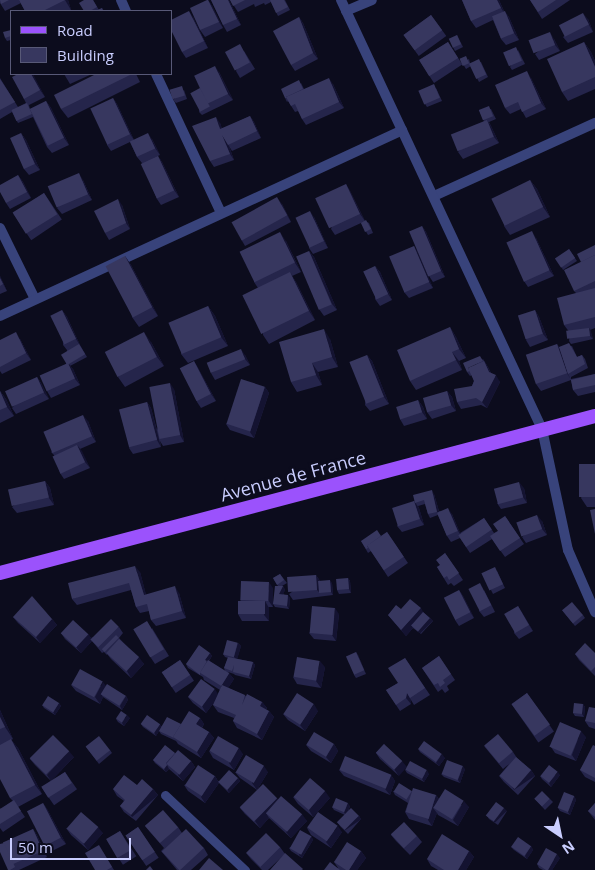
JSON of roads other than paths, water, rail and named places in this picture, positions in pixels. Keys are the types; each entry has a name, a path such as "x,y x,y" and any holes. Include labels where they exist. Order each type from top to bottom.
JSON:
{"main road":[{"name":"Avenue de France","path":"0,573 595,416"}],"street":[{"path":"341,0 542,429 568,550 595,612"},
{"path":"346,11 372,0"},
{"path":"156,75 221,213"},
{"path":"434,196 595,123"},
{"path":"0,316 402,130"},
{"path":"0,228 35,299"}],"lane":[{"path":"166,795 245,870"}]}
